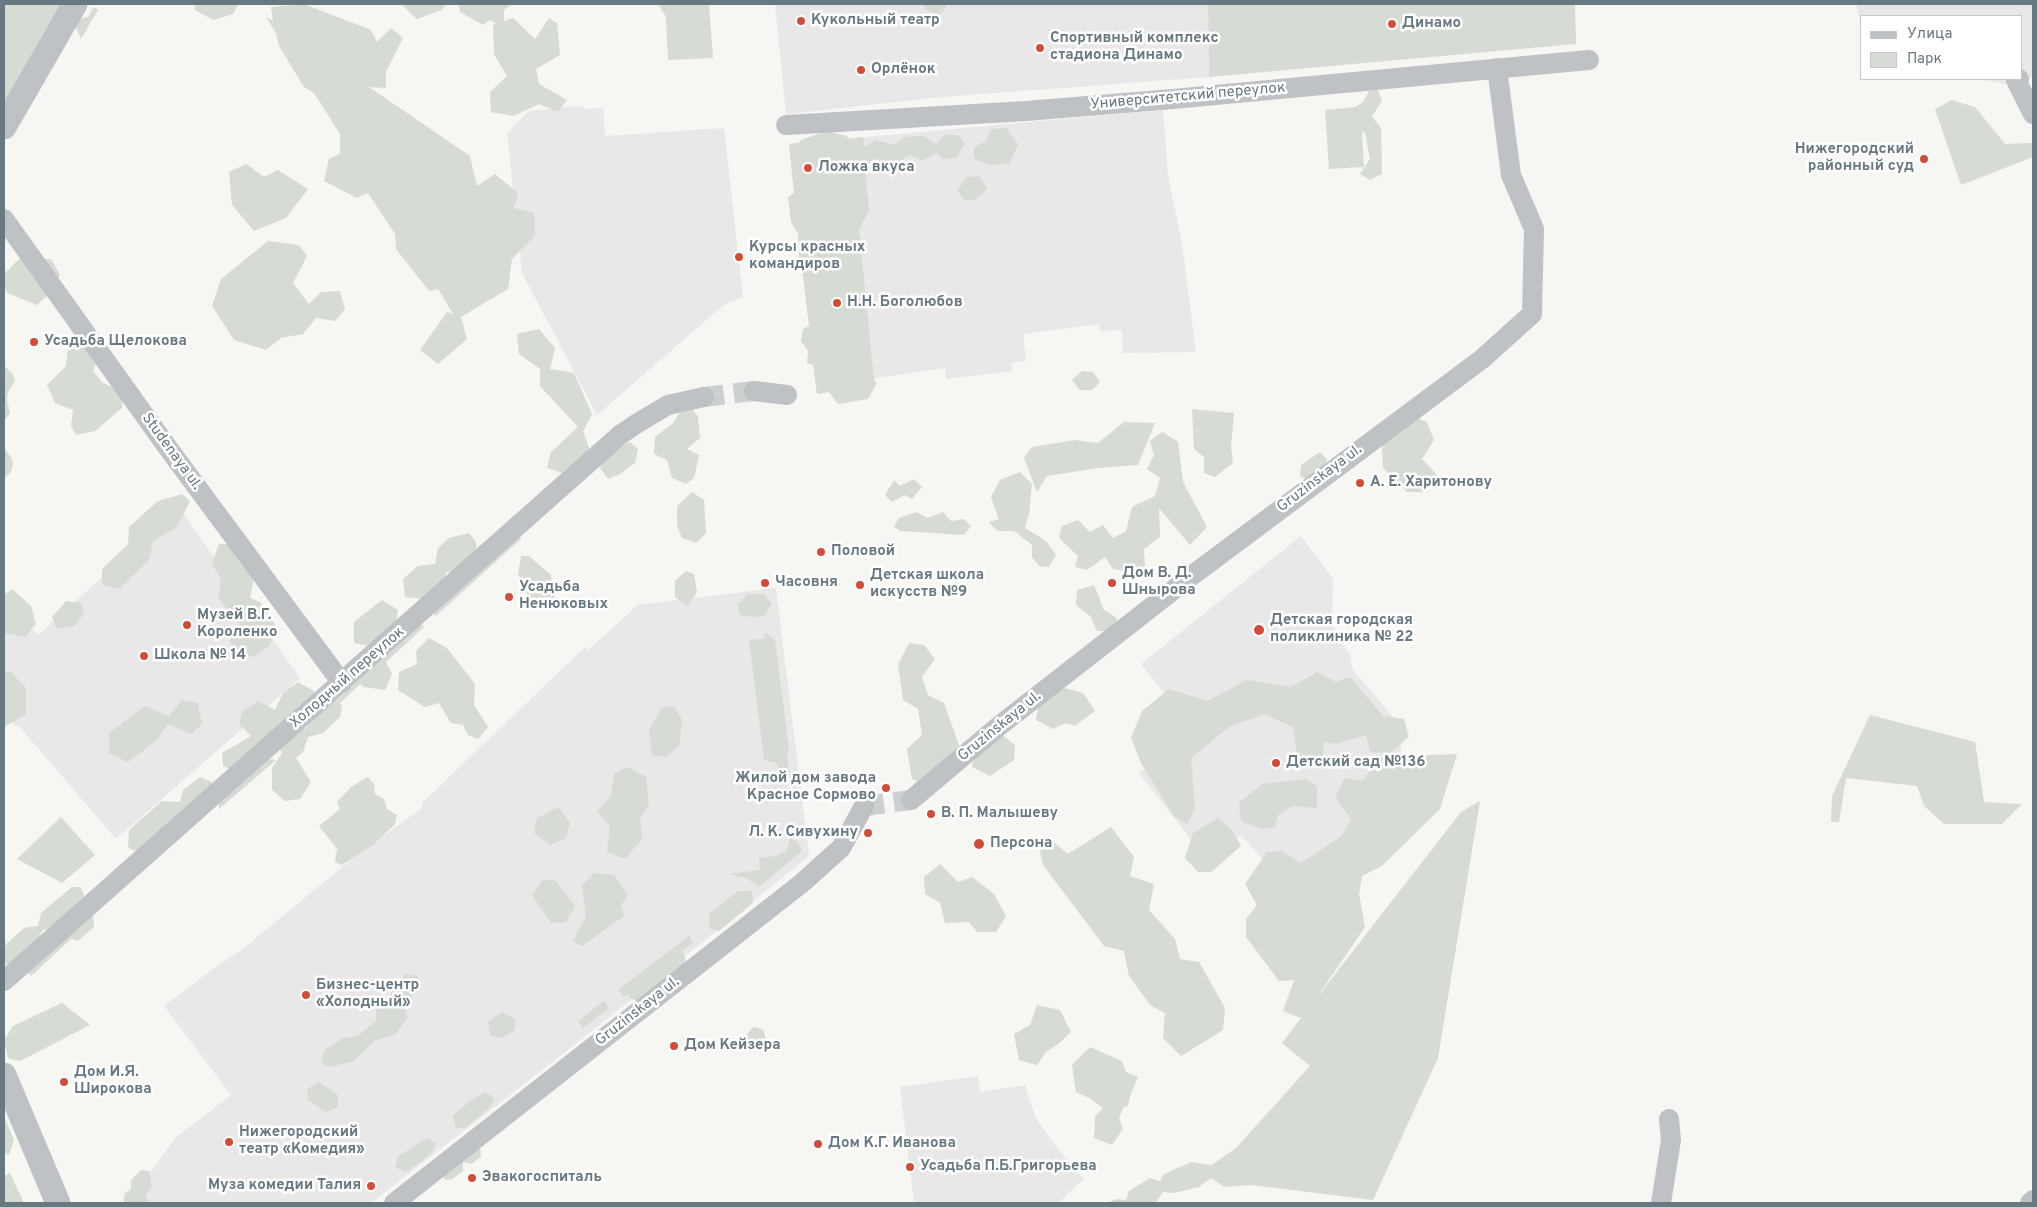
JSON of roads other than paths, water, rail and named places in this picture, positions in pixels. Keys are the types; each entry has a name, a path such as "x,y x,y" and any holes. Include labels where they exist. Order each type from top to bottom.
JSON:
{"street":[{"path":"4,127 76,4"},
{"name":"Университетский переулок","path":"786,125 1153,101 1589,60"},
{"name":"Gruzinskaya ul.","path":"911,800 999,726 1190,577 1482,359 1532,314 1534,229 1511,175 1497,68"},
{"path":"2022,78 2033,114"},
{"name":"Studenaya ul.","path":"4,219 163,440 342,683"},
{"path":"754,391 787,394"},
{"name":"Холодный переулок","path":"4,981 620,435 668,405 704,397"},
{"name":"Gruzinskaya ul.","path":"394,1203 802,883 841,848 864,806"},
{"path":"4,1075 58,1203"},
{"path":"1661,1203 1671,1140 1669,1119"},
{"path":"2030,1203 2033,1200"}],"tunnel":[{"path":"704,397 754,391"},
{"path":"864,806 911,800"}],"place":[{"name":"Кукольный театр","path":"801,21"},
{"name":"Динамо","path":"1392,24"},
{"name":"Спортивный комплекс стадиона Динамо","path":"1040,48"},
{"name":"Орлёнок","path":"861,70"},
{"name":"Нижегородский районный суд","path":"1924,159"},
{"name":"Ложка вкуса","path":"808,168"},
{"name":"Курсы красных командиров","path":"739,257"},
{"name":"Н.Н. Боголюбов","path":"837,303"},
{"name":"Усадьба Щелокова","path":"34,342"},
{"name":"А. Е. Харитонову","path":"1360,483"},
{"name":"Половой","path":"821,552"},
{"name":"Часовня","path":"765,583"},
{"name":"Дом В. Д. Шнырова","path":"1112,583"},
{"name":"Детская школа искусств №9","path":"860,585"},
{"name":"Усадьба Ненюковых","path":"509,597"},
{"name":"Музей В.Г. Короленко","path":"187,625"},
{"name":"Детская городская поликлиника № 22","path":"1259,630"},
{"name":"Школа № 14","path":"144,656"},
{"name":"Детский сад №136","path":"1276,763"},
{"name":"Жилой дом завода Красное Сормово","path":"886,788"},
{"name":"В. П. Малышеву","path":"931,814"},
{"name":"Л. К. Сивухину","path":"868,833"},
{"name":"Персона","path":"979,844"},
{"name":"Бизнес-центр «Холодный»","path":"306,995"},
{"name":"Дом Кейзера","path":"674,1046"},
{"name":"Дом И.Я. Широкова","path":"64,1082"},
{"name":"Нижегородский театр «Комедия»","path":"229,1142"},
{"name":"Дом К.Г. Иванова","path":"818,1144"},
{"name":"Усадьба П.Б.Григорьева","path":"910,1167"},
{"name":"Эвакогоспиталь","path":"472,1178"},
{"name":"Муза комедии Талия","path":"371,1186"}]}
